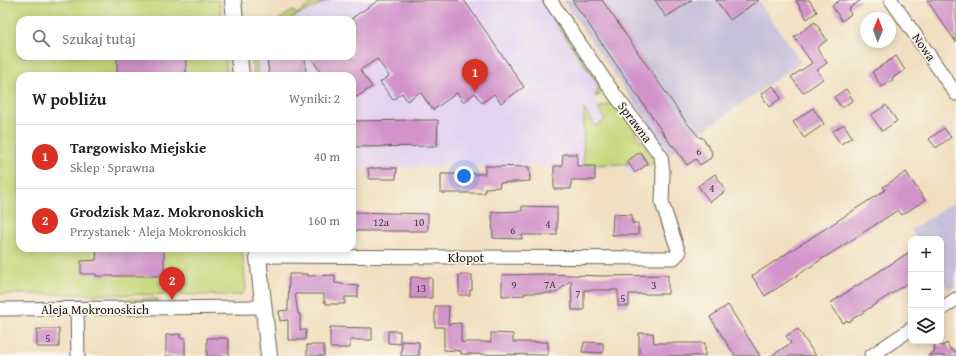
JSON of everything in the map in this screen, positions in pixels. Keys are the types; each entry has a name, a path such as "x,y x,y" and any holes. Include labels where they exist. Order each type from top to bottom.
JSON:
{"street":[{"path":"233,0 235,16"},
{"name":"Sprawna","path":"550,0 615,95 661,156 663,172 662,203 679,253 674,258"},
{"name":"Nowa","path":"891,0 956,94"},
{"path":"239,60 241,72"},
{"path":"257,252 269,356"},
{"name":"Kłopot","path":"257,252 674,258"},
{"path":"942,308 956,299"},
{"name":"Aleja Mokronoskich","path":"0,309 263,307"},
{"path":"77,309 78,356"},
{"path":"871,356 908,331"}],"shaded area":[{"path":"329,0 540,0 600,86 595,97 598,108 615,109 651,161 631,175 625,166 356,168 356,72 254,72 252,60 356,60 356,16 295,16"},
{"path":"563,0 758,0 801,62 670,154"},
{"path":"956,201 956,285 949,290 944,282 944,236 915,236 911,230"}],"green space":[{"path":"0,0 219,0 221,16 16,16 16,60 225,60 227,72 16,72 16,252 242,252 246,289 241,295 0,294"},
{"path":"316,0 319,4 329,0 295,16 285,16 292,11 297,14"},
{"path":"540,0 542,0 603,89 600,95 595,97 599,86"},
{"path":"252,60 256,60 258,72 254,72"},
{"path":"610,104 615,105 621,110 655,162 649,166 640,152 627,161 628,164 583,165 584,109 596,126 605,120 598,108"},
{"path":"62,299 158,299 158,302 63,303"}],"building":[{"path":"379,0 464,0 524,87 501,103 494,94 482,103 475,93 463,102 457,93 433,110 420,92 407,101 402,93 393,100 380,82 389,76 377,59 360,70 372,87 356,97 356,72 320,72 313,60 356,60 355,16"},
{"path":"572,0 602,0 686,122 700,138 702,137 712,152 711,158 700,165 696,159 687,165 673,145 672,146"},
{"path":"655,0 692,0 666,17"},
{"path":"716,0 759,0 730,20"},
{"path":"796,0 809,0 817,12 807,19"},
{"path":"840,0 861,0 848,9 851,14 842,21 832,6"},
{"path":"927,0 956,0 956,42 941,21"},
{"path":"815,22 827,40 817,48 827,63 817,70 823,79 803,93 791,77 812,63 794,37"},
{"path":"896,56 905,70 892,78 893,80 882,87 872,72"},
{"path":"117,60 186,60 186,72 117,72"},
{"path":"267,60 305,60 306,72 269,72"},
{"path":"773,86 781,98 769,107 761,94"},
{"path":"846,89 853,100 842,108 834,97"},
{"path":"886,105 897,121 882,131 871,115"},
{"path":"813,108 824,124 804,138 793,122"},
{"path":"438,120 437,146 356,147 356,121"},
{"path":"844,124 852,137 841,144 832,132"},
{"path":"944,128 951,137 936,148 929,139"},
{"path":"640,152 648,164 635,173 627,161"},
{"path":"563,154 577,154 577,166 595,166 595,180 571,180 571,189 554,189 554,166 562,166"},
{"path":"485,166 529,167 530,181 499,183 500,187 485,188 485,193 441,193 441,174 485,174"},
{"path":"368,168 397,168 396,179 369,179"},
{"path":"906,172 925,200 902,215 898,210 765,296 752,276 885,190 883,187"},
{"path":"715,174 726,191 710,202 698,186"},
{"path":"522,206 557,207 557,235 522,235 522,239 493,238 492,212 522,211"},
{"path":"356,212 428,214 428,231 356,231"},
{"path":"613,214 632,215 632,223 638,223 638,235 612,235"},
{"path":"97,252 164,252 164,276 96,276 96,274 81,274 81,261 96,260"},
{"path":"908,253 908,283 848,322 847,320 843,323 830,303"},
{"path":"289,274 308,274 308,276 335,275 335,283 358,286 358,297 345,297 345,304 326,304 326,302 324,302 324,294 295,294 298,314 300,314 300,330 306,330 305,340 288,340 288,320 280,321 279,311 288,310"},
{"path":"541,274 602,276 668,275 668,294 629,294 629,306 618,306 618,290 584,290 584,310 572,310 571,280 556,293 525,293 525,295 502,296 502,275"},
{"path":"459,275 472,275 472,290 470,290 470,295 459,295"},
{"path":"411,277 432,278 432,298 410,298"},
{"path":"728,305 760,356 735,356 710,317"},
{"path":"435,306 449,306 448,324 461,323 461,342 491,342 491,333 513,334 513,342 548,342 548,355 461,354 461,351 444,350 444,327 435,327"},
{"path":"330,327 372,328 372,340 350,340 350,348 330,348"},
{"path":"37,329 59,329 59,347 37,347"},
{"path":"798,329 816,356 771,356 791,343 786,336"},
{"path":"388,331 400,331 400,344 388,343"},
{"path":"639,333 653,333 654,343 705,343 705,356 639,356"},
{"path":"180,334 180,338 185,338 185,356 166,356 166,335"},
{"path":"207,338 228,339 229,356 207,356"},
{"path":"402,341 419,342 419,356 401,356"},
{"path":"584,342 603,343 603,353 582,352"},
{"path":"947,343 950,349 956,351 956,356 928,356 934,352 935,344 942,346"},
{"path":"307,345 324,345 324,356 307,356"}],"place":[{"name":"Targowisko Miejskie","path":"475,92"},
{"name":"Grodzisk Maz. Mokronoskich","path":"172,300"}]}
